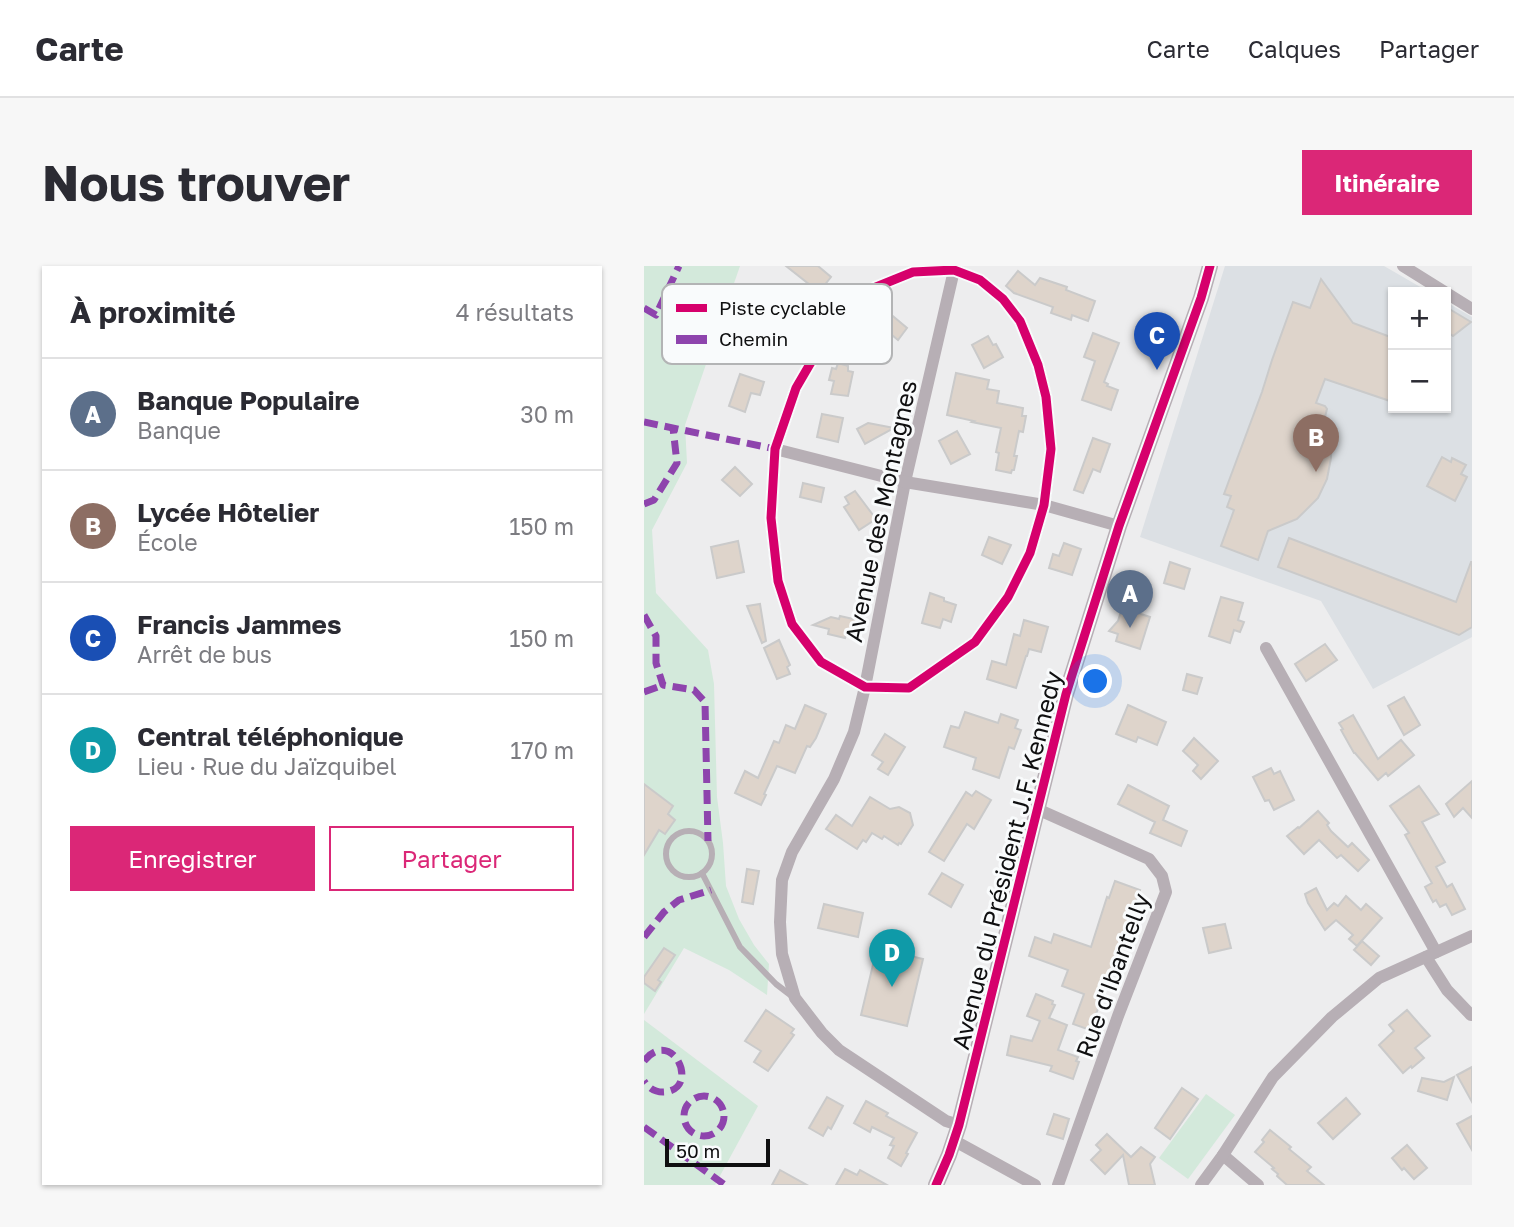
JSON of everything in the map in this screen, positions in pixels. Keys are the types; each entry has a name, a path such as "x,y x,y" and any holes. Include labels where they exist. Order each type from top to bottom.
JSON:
{"street":[{"name":"Avenue du Président J.F. Kennedy","path":"936,1185 956,1132 1066,694 1119,526 1210,266"},
{"path":"1403,266 1472,309"},
{"path":"1419,266 1472,300"},
{"path":"810,364 796,388 775,449 771,517 778,581 792,624 821,662 866,687 909,688 975,642 1008,597 1030,553 1044,505 1051,449 1046,397 1038,365 1020,321 1003,299 980,281 955,268 913,272 883,284"},
{"name":"Avenue des Montagnes","path":"795,998 782,954 782,880 792,852 834,779 854,732 866,687 905,482 955,268"},
{"path":"775,449 905,482 1044,505 1119,526"},
{"path":"1266,648 1431,955 1447,990 1471,1015"},
{"name":"Rue d'Ibantelly","path":"1037,809 1149,859 1162,876 1166,892 1118,1016 1058,1185"},
{"path":"1201,1185 1223,1156 1273,1077 1332,1017 1379,978 1472,936"},
{"path":"795,998 822,1033 839,1049 1035,1185"},
{"path":"1223,1156 1258,1185"}],"lane":[{"path":"682,832 697,832 708,841 712,855 702,873 686,877 672,870 666,855 670,841 676,835 682,832"},
{"path":"702,873 740,947 776,984 795,998"}],"shaded area":[{"path":"1225,266 1384,266 1420,287 1388,287 1388,413 1451,413 1451,305 1472,317 1472,637 1373,689 1321,601 1140,537"}],"green space":[{"path":"644,266 740,266 734,284 662,284 662,364 706,364 685,425 687,463 652,530 656,593 708,650 714,684 717,797 726,886 739,919 769,964 767,995 729,970 684,948 644,1014"},
{"path":"644,1020 758,1106 715,1185 644,1185"},
{"path":"1206,1094 1235,1115 1188,1179 1159,1158"}],"building":[{"path":"786,266 818,266 831,277 825,284 809,284"},
{"path":"1018,271 1035,285 1040,278 1067,287 1066,290 1095,301 1088,321 1072,315 1071,320 1051,313 1053,307 1014,293 1006,286"},
{"path":"1321,279 1353,323 1388,336 1388,400 1325,379 1316,403 1327,409 1322,429 1329,431 1331,442 1327,479 1318,498 1297,519 1268,531 1258,560 1221,546 1234,510 1227,507 1231,496 1224,494 1293,302 1310,308"},
{"path":"1451,310 1471,322 1453,336 1451,335"},
{"path":"892,315 907,328 898,340 892,335"},
{"path":"1093,333 1119,343 1104,382 1118,390 1111,410 1082,400 1095,361 1084,357"},
{"path":"988,336 1003,357 984,368 972,345"},
{"path":"838,364 841,364 848,366 848,371 853,372 848,396 831,394 834,381 829,380 832,368 836,369"},
{"path":"956,373 989,380 987,389 999,391 997,403 1023,408 1022,416 1026,416 1023,432 1019,431 1014,456 1017,456 1011,473 996,470 999,453 996,452 1001,428 947,415"},
{"path":"740,374 764,382 760,395 751,393 745,412 729,406"},
{"path":"822,414 843,418 838,442 817,437"},
{"path":"868,423 894,428 865,444 857,429"},
{"path":"957,431 970,454 951,464 939,441"},
{"path":"1093,438 1110,444 1100,472 1093,469 1083,493 1074,490"},
{"path":"1442,457 1451,462 1452,458 1466,465 1461,474 1467,477 1455,501 1427,486"},
{"path":"735,467 752,484 740,496 722,480"},
{"path":"803,483 824,488 821,502 800,497"},
{"path":"855,491 876,519 859,530 844,507 849,504 845,497"},
{"path":"989,537 1011,545 1002,564 982,555"},
{"path":"1289,538 1456,602 1472,562 1472,627 1459,635 1278,567"},
{"path":"738,541 744,572 717,578 711,547"},
{"path":"1064,543 1081,549 1072,575 1049,568 1053,554 1059,556"},
{"path":"1170,562 1190,569 1184,589 1164,583"},
{"path":"930,593 956,605 951,622 943,619 940,628 922,623"},
{"path":"1221,597 1243,603 1238,620 1244,622 1240,632 1234,630 1230,643 1209,636"},
{"path":"760,604 766,641 762,643 747,606"},
{"path":"1122,608 1150,617 1140,649 1116,641 1118,634 1109,631 1118,621"},
{"path":"840,616 862,621 858,638 828,634 829,629 813,625 831,617 839,619"},
{"path":"1024,620 1048,627 1041,652 1029,649 1016,688 987,679 992,661 1006,665 1014,634 1020,636"},
{"path":"779,640 790,665 787,667 790,674 777,679 764,648"},
{"path":"1325,644 1337,660 1306,681 1295,664"},
{"path":"1187,674 1202,678 1197,694 1183,690"},
{"path":"1404,697 1420,725 1404,735 1388,706"},
{"path":"805,705 826,714 816,738 810,747 807,746 795,773 777,766 761,805 735,793 745,771 758,778 774,741 779,743 786,725 795,729"},
{"path":"1128,705 1166,722 1157,745 1138,737 1136,742 1116,734"},
{"path":"965,712 998,723 1001,714 1018,720 1015,728 1021,730 1014,749 1009,747 999,778 973,769 976,758 944,747 951,726 959,728"},
{"path":"1353,715 1378,759 1401,740 1414,755 1388,776 1386,773 1378,780 1354,753 1341,730 1343,729 1339,723"},
{"path":"885,734 905,747 888,775 878,769 883,762 872,755"},
{"path":"1194,738 1218,761 1201,779 1193,771 1198,765 1183,751"},
{"path":"1271,768 1274,774 1280,771 1294,800 1274,810 1269,800 1265,801 1253,777"},
{"path":"1472,781 1472,818 1463,808 1454,817 1446,804"},
{"path":"644,784 673,806 668,814 675,820 665,834 659,830 644,855"},
{"path":"1128,785 1169,806 1163,820 1187,831 1181,846 1150,833 1155,822 1118,804"},
{"path":"1419,786 1439,814 1422,822 1445,862 1436,867 1447,887 1452,884 1465,909 1452,915 1446,904 1440,907 1436,900 1433,902 1425,887 1432,883 1405,835 1409,833 1390,806"},
{"path":"976,791 991,800 974,829 967,824 944,861 929,852 966,792 972,796"},
{"path":"870,797 890,809 899,807 910,813 913,825 901,844 872,833 857,849 826,829 836,815 852,826"},
{"path":"1318,811 1329,823 1327,825 1331,831 1348,847 1352,843 1369,860 1358,871 1341,855 1337,858 1319,840 1304,854 1287,836"},
{"path":"747,869 759,871 753,904 742,902"},
{"path":"942,873 963,885 951,907 929,894"},
{"path":"1115,881 1140,890 1090,1030 1073,1024 1084,994 1062,986 1068,970 1029,956 1035,937 1051,943 1054,934 1091,947"},
{"path":"1316,888 1327,910 1334,903 1338,906 1346,896 1361,910 1366,904 1382,918 1357,946 1349,939 1353,935 1336,920 1325,930 1305,894"},
{"path":"824,904 863,913 858,937 818,928"},
{"path":"1225,924 1231,948 1209,953 1203,928"},
{"path":"1362,941 1379,956 1371,965 1354,950"},
{"path":"664,948 675,955 658,980 661,982 655,991 644,983 644,977"},
{"path":"877,948 923,959 907,1026 861,1015"},
{"path":"1036,994 1053,1001 1052,1004 1055,1005 1049,1018 1067,1025 1058,1050 1078,1057 1073,1079 1050,1071 1052,1066 1007,1055 1011,1036 1032,1041 1040,1021 1027,1016"},
{"path":"766,1010 794,1029 791,1033 794,1035 768,1071 754,1062 761,1051 745,1041"},
{"path":"1407,1010 1430,1036 1415,1048 1424,1058 1403,1073 1379,1045 1394,1031 1389,1025"},
{"path":"1472,1067 1472,1102 1457,1075"},
{"path":"1454,1077 1447,1100 1418,1091 1422,1078 1444,1082"},
{"path":"1182,1088 1198,1099 1170,1139 1155,1128"},
{"path":"827,1097 843,1106 831,1129 828,1127 823,1136 809,1128"},
{"path":"1346,1098 1360,1114 1333,1139 1318,1123"},
{"path":"866,1101 917,1133 901,1166 888,1158 894,1146 890,1145 894,1138 872,1127 870,1132 854,1123"},
{"path":"1054,1114 1069,1119 1063,1139 1047,1134"},
{"path":"1472,1116 1472,1150 1457,1124"},
{"path":"1270,1130 1311,1167 1307,1171 1324,1185 1287,1185 1277,1176 1272,1169 1274,1168 1255,1152"},
{"path":"1107,1134 1131,1157 1141,1147 1155,1157 1150,1164 1155,1185 1129,1185 1123,1155 1105,1174 1091,1160 1101,1150 1096,1145"},
{"path":"1407,1145 1427,1168 1414,1179 1392,1158"},
{"path":"845,1169 857,1175 860,1170 887,1185 836,1185"},
{"path":"780,1170 807,1185 772,1185"}],"marked path":[{"path":"671,284 679,266"},
{"path":"644,308 656,315 662,302"},
{"path":"644,422 775,449"},
{"path":"644,504 654,500 677,463 673,428"},
{"path":"644,615 656,636 656,663 663,685 694,690 705,702 708,841"},
{"path":"644,692 663,685"},
{"path":"644,937 664,912 679,900 711,890"},
{"path":"644,1061 655,1052 665,1051 673,1055 682,1072 681,1082 675,1089 663,1092 652,1089 644,1081"},
{"path":"704,1096 712,1097 718,1102 723,1108 724,1116 723,1124 718,1130 712,1135 704,1136 696,1135 690,1130 685,1124 684,1116 685,1108 690,1102 696,1097 704,1096"},
{"path":"644,1127 725,1185"}],"cycle path":[{"path":"936,1185 959,1125 1066,694 1119,526 1210,266"},
{"path":"810,364 796,388 775,449 771,518 778,581 792,624 821,662 865,687 909,688 975,642 1008,597 1030,553 1044,505 1051,449 1046,397 1038,365 1020,321 1003,299 980,280 954,270"},
{"path":"883,284 913,272 954,270"}],"place":[{"name":"Francis Jammes","path":"1157,370"},
{"name":"Lycée Hôtelier","path":"1316,472"},
{"name":"Banque Populaire","path":"1130,628"},
{"name":"Central téléphonique","path":"892,987"}]}
